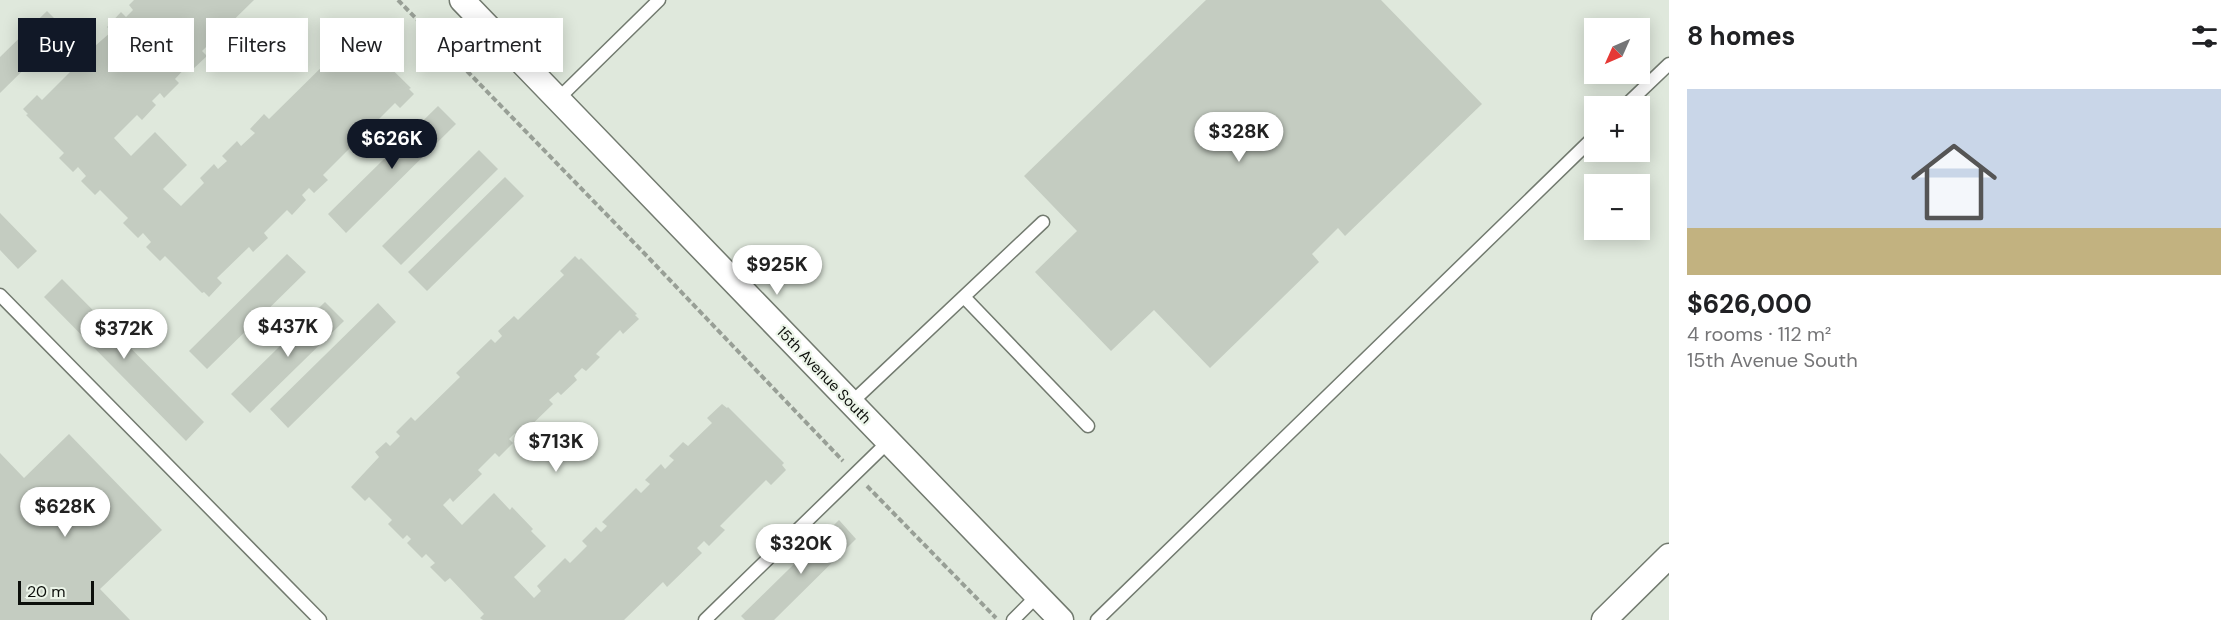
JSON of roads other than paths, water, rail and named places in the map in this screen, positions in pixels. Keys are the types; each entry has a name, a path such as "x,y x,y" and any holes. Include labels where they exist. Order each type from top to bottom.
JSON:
{"street":[{"name":"15th Avenue South","path":"462,0 1062,620"},
{"path":"1604,620 1669,556"}],"lane":[{"path":"558,99 659,0"},
{"path":"1635,96 1669,64"},
{"path":"1097,620 1584,146"},
{"path":"851,403 1043,222"},
{"path":"0,295 320,620"},
{"path":"964,297 1088,426"},
{"path":"705,620 888,442"},
{"path":"1013,620 1038,596"}]}
